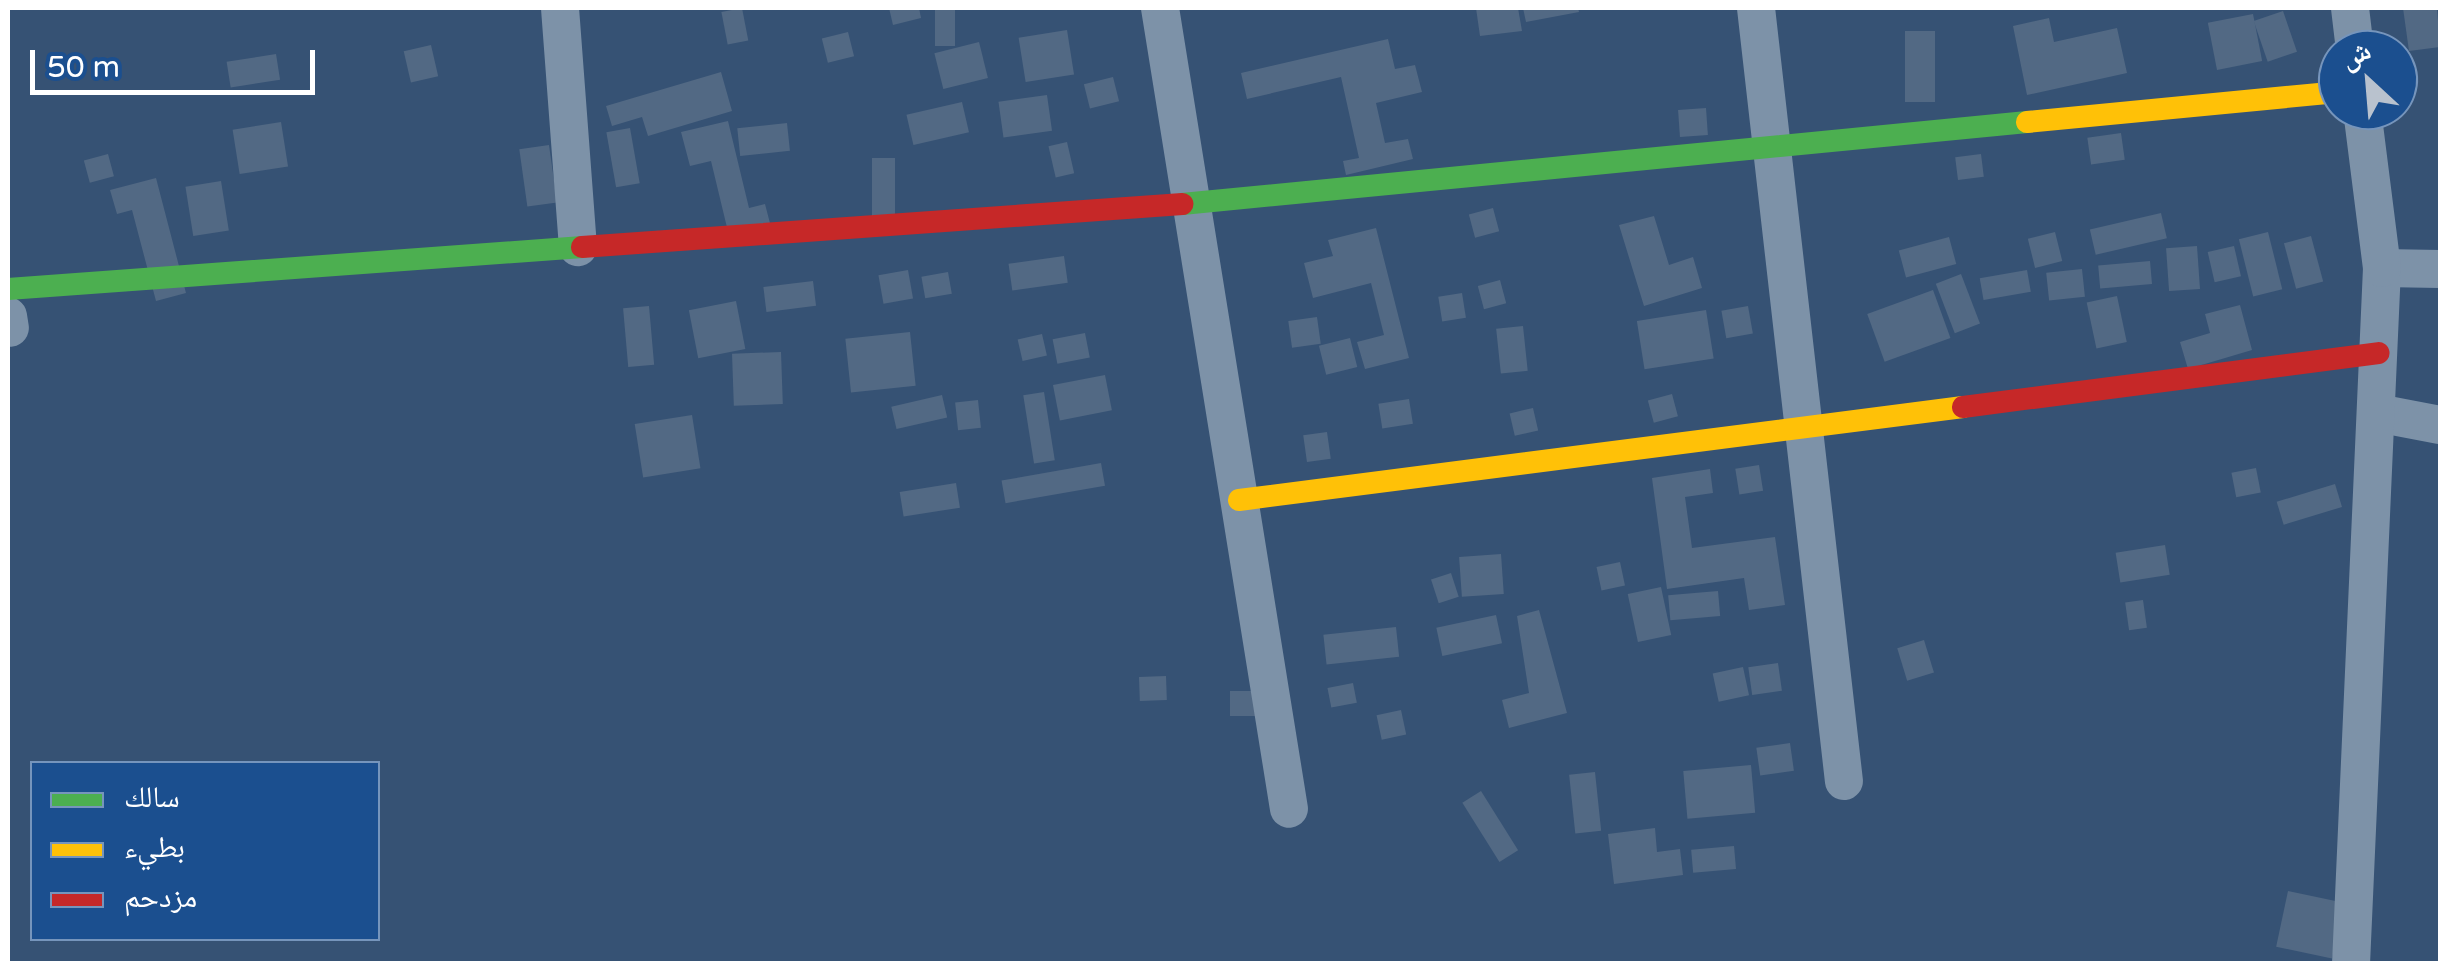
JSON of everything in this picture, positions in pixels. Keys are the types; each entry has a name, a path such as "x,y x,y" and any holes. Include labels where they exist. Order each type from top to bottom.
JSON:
{"street":[{"path":"560,8 578,247"},
{"path":"1160,8 1289,809"},
{"path":"1756,8 1844,781"},
{"path":"8,288 1192,203 1771,142 2318,94"},
{"path":"2351,964 2382,268 2365,130"},
{"path":"2382,268 2440,269"},
{"path":"1239,500 2379,354"},
{"path":"2376,413 2440,425"}],"building":[{"path":"742,8 748,40 728,44 721,12"},
{"path":"889,8 919,8 921,18 893,25"},
{"path":"935,8 955,8 955,46 935,46"},
{"path":"1476,8 1518,8 1522,31 1480,36"},
{"path":"1523,8 1578,8 1579,12 1526,22"},
{"path":"2403,8 2437,8 2440,47 2418,50 2418,30 2406,30"},
{"path":"2283,11 2297,52 2268,62 2254,21"},
{"path":"2253,14 2262,61 2217,70 2208,23"},
{"path":"2049,18 2054,42 2117,28 2127,73 2027,95 2013,26"},
{"path":"1067,30 1074,74 1026,82 1019,38"},
{"path":"1905,31 1935,31 1935,102 1905,102"},
{"path":"848,32 854,56 828,63 822,39"},
{"path":"1388,39 1395,69 1415,65 1422,92 1376,103 1385,143 1408,139 1413,159 1346,175 1343,161 1359,158 1341,77 1247,99 1241,73"},
{"path":"979,42 988,78 943,89 934,53"},
{"path":"431,45 438,76 411,82 404,51"},
{"path":"276,54 280,80 231,88 227,62"},
{"path":"721,72 732,111 648,136 642,117 612,126 606,106"},
{"path":"1113,77 1119,101 1090,109 1084,84"},
{"path":"1047,95 1052,131 1003,137 998,102"},
{"path":"962,102 969,132 913,145 906,115"},
{"path":"1706,108 1708,135 1680,137 1678,110"},
{"path":"728,121 749,208 765,204 772,231 730,240 711,161 690,166 681,132"},
{"path":"281,122 288,166 240,174 233,130"},
{"path":"787,123 790,151 740,156 737,128"},
{"path":"630,128 640,183 616,187 606,132"},
{"path":"2121,133 2125,160 2091,164 2087,138"},
{"path":"1067,142 1074,173 1056,177 1048,146"},
{"path":"549,145 557,202 527,207 519,149"},
{"path":"108,154 114,176 90,183 84,160"},
{"path":"1981,154 1984,177 1958,180 1955,157"},
{"path":"872,158 895,158 895,218 872,218"},
{"path":"156,178 186,293 156,301 132,210 117,214 110,190"},
{"path":"221,181 229,230 193,236 185,187"},
{"path":"1493,208 1499,231 1475,238 1469,214"},
{"path":"2161,213 2167,238 2096,255 2090,229"},
{"path":"1654,216 1669,265 1693,257 1702,288 1644,306 1619,225"},
{"path":"1376,228 1409,358 1365,369 1357,342 1384,335 1371,283 1313,298 1304,263 1333,256 1328,240"},
{"path":"2055,232 2062,261 2035,268 2028,239"},
{"path":"2268,232 2282,289 2253,297 2239,239"},
{"path":"2311,236 2323,281 2296,289 2284,243"},
{"path":"1949,237 1956,264 1906,278 1899,250"},
{"path":"2197,246 2200,289 2169,291 2166,248"},
{"path":"2234,246 2241,276 2215,282 2208,252"},
{"path":"1064,256 1068,283 1012,291 1009,264"},
{"path":"2150,261 2152,284 2100,288 2098,266"},
{"path":"2082,269 2085,297 2049,301 2046,273"},
{"path":"908,270 913,299 883,304 878,275"},
{"path":"2027,270 2031,292 1984,300 1980,278"},
{"path":"948,272 952,294 925,298 921,277"},
{"path":"1961,274 1980,323 1955,333 1936,284"},
{"path":"1500,280 1506,303 1484,309 1478,286"},
{"path":"813,281 816,306 766,312 763,287"},
{"path":"1933,290 1950,338 1885,362 1867,314"},
{"path":"1462,293 1466,318 1442,321 1438,297"},
{"path":"2117,296 2127,342 2096,348 2087,302"},
{"path":"736,301 745,349 698,358 689,310"},
{"path":"2240,305 2252,350 2188,369 2180,342 2210,333 2205,314"},
{"path":"649,306 654,365 628,367 623,308"},
{"path":"1748,306 1753,334 1726,338 1721,311"},
{"path":"1706,310 1714,358 1645,369 1637,321"},
{"path":"1317,317 1321,344 1292,348 1288,321"},
{"path":"1523,326 1528,371 1501,374 1496,329"},
{"path":"910,332 916,386 851,392 845,339"},
{"path":"1085,333 1090,358 1057,364 1053,339"},
{"path":"1042,334 1047,355 1023,361 1018,340"},
{"path":"1350,338 1357,367 1326,375 1319,346"},
{"path":"781,352 783,404 734,406 732,354"},
{"path":"1105,375 1112,410 1060,420 1053,385"},
{"path":"1044,392 1055,460 1034,463 1023,395"},
{"path":"1672,394 1678,416 1654,423 1648,400"},
{"path":"942,395 947,417 897,429 891,407"},
{"path":"1409,399 1413,424 1382,429 1378,404"},
{"path":"978,400 981,428 958,430 955,402"},
{"path":"1533,408 1538,430 1515,436 1510,413"},
{"path":"692,415 700,468 643,477 635,424"},
{"path":"1327,432 1331,459 1307,462 1303,435"},
{"path":"1101,463 1105,486 1006,503 1002,481"},
{"path":"1759,465 1763,491 1739,494 1735,469"},
{"path":"2256,468 2261,493 2236,497 2231,473"},
{"path":"1710,469 1713,493 1685,497 1692,548 1775,537 1785,605 1749,610 1744,578 1667,589 1652,478"},
{"path":"956,483 960,508 904,517 900,492"},
{"path":"2335,484 2342,507 2284,525 2277,502"},
{"path":"2165,545 2170,575 2120,582 2116,553"},
{"path":"1501,554 1504,594 1462,597 1459,557"},
{"path":"1620,562 1625,585 1602,590 1597,567"},
{"path":"1451,573 1459,597 1439,603 1431,579"},
{"path":"1661,587 1671,635 1638,642 1628,594"},
{"path":"1718,591 1720,616 1670,620 1668,595"},
{"path":"2143,600 2147,628 2129,630 2125,603"},
{"path":"1539,610 1567,713 1509,728 1502,700 1529,693 1517,616"},
{"path":"1496,615 1502,643 1442,656 1436,628"},
{"path":"1396,627 1399,657 1327,664 1323,635"},
{"path":"1924,640 1934,673 1907,681 1897,648"},
{"path":"1778,663 1782,691 1752,695 1748,667"},
{"path":"1743,667 1749,695 1719,702 1713,673"},
{"path":"1166,676 1167,700 1140,701 1139,677"},
{"path":"1353,683 1357,703 1331,708 1327,688"},
{"path":"1230,691 1257,691 1257,716 1230,716"},
{"path":"1401,710 1406,734 1382,740 1377,715"},
{"path":"1790,743 1794,771 1760,775 1756,748"},
{"path":"1751,765 1755,813 1687,819 1683,771"},
{"path":"1595,772 1601,831 1575,833 1569,775"},
{"path":"1481,791 1518,850 1499,862 1462,803"},
{"path":"1655,828 1657,852 1680,849 1683,875 1614,884 1608,834"},
{"path":"1734,846 1736,869 1693,873 1691,850"},
{"path":"2288,891 2344,903 2332,959 2276,947"}],"traffic: fast":[{"path":"1182,204 2027,122"},
{"path":"8,289 582,247"}],"traffic: slow":[{"path":"2027,122 2318,94"},
{"path":"1239,500 1963,407"}],"traffic: jam":[{"path":"582,247 1182,204"},
{"path":"1963,407 2379,353"}]}
